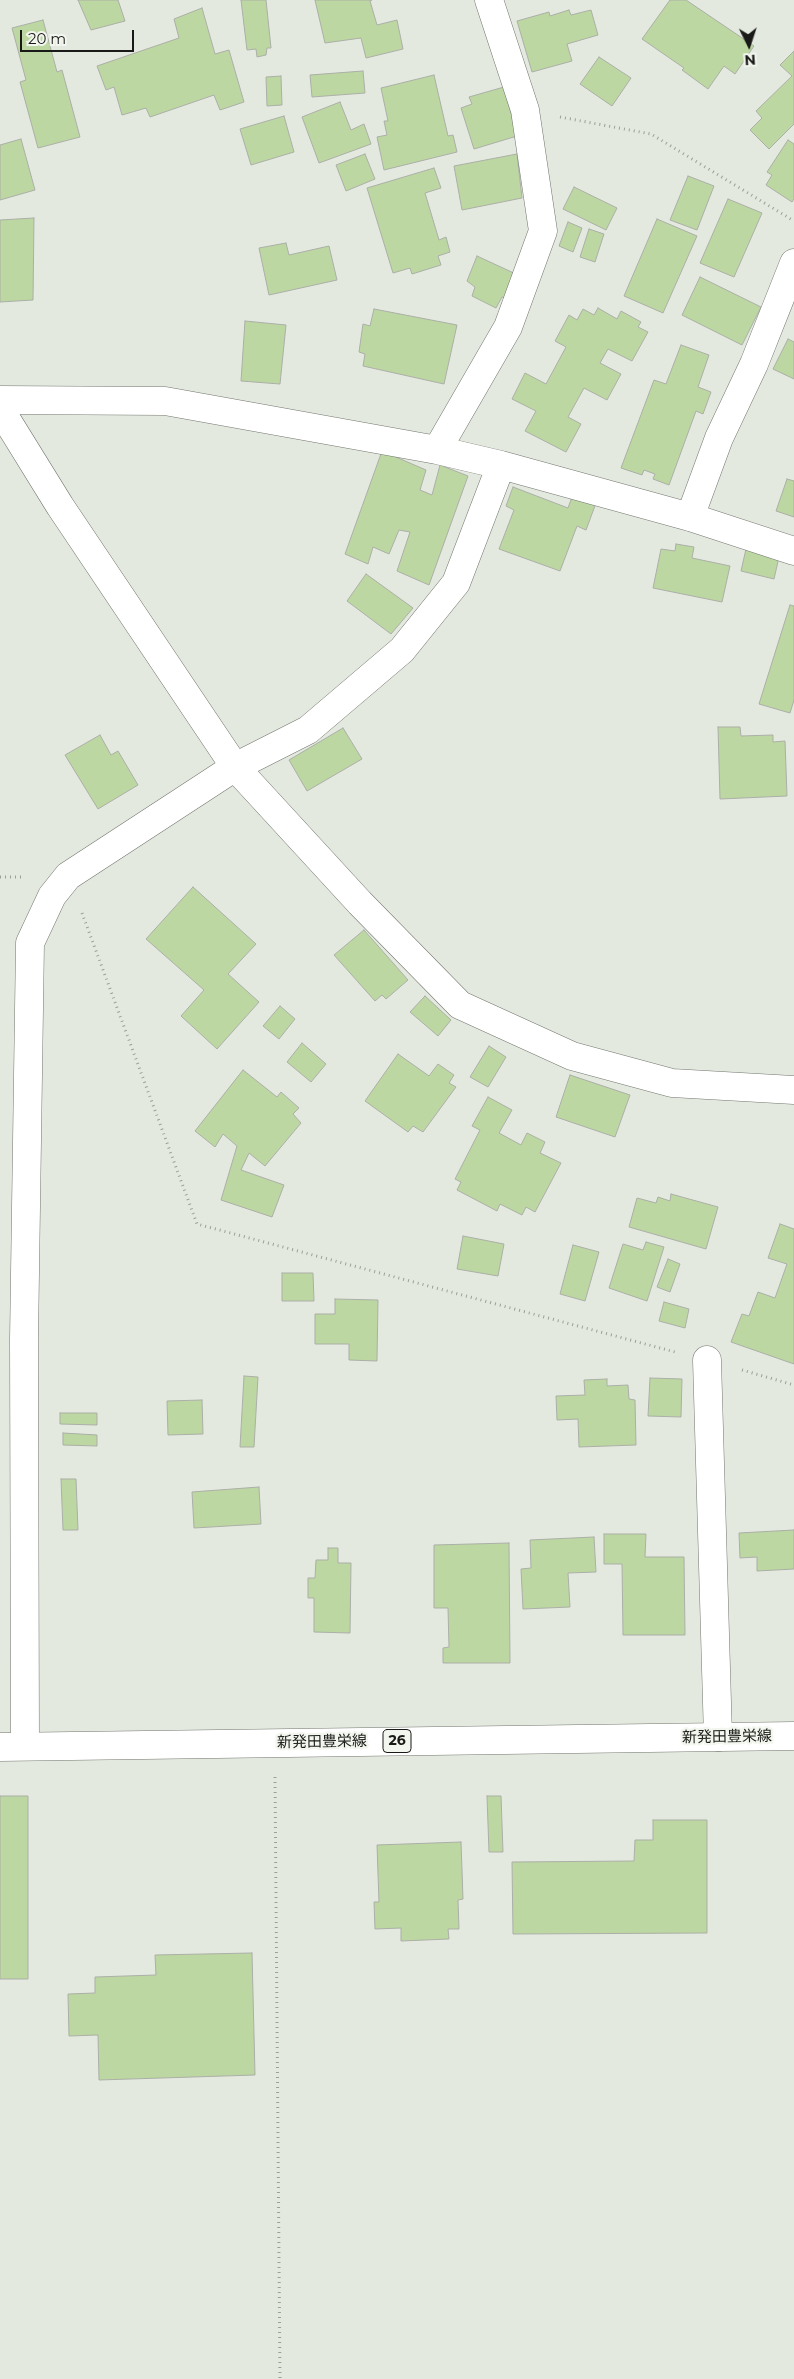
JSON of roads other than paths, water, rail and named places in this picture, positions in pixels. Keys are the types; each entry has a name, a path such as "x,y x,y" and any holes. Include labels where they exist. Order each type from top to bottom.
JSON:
{"street":[{"path":"437,450 508,326 543,230 525,110 489,0"},
{"path":"690,517 719,438 754,364 794,263"},
{"path":"0,400 165,401 437,450 501,465 690,517 794,551"},
{"path":"0,409 60,506 234,767 360,904 460,1005 572,1056 672,1083 794,1090"},
{"path":"12,1747 24,1339 30,943 52,896 68,876 234,767 308,730 402,650 456,583 501,465"},
{"path":"707,1360 718,1737"},
{"name":"新発田豊栄線","path":"12,1747 794,1736"}]}
